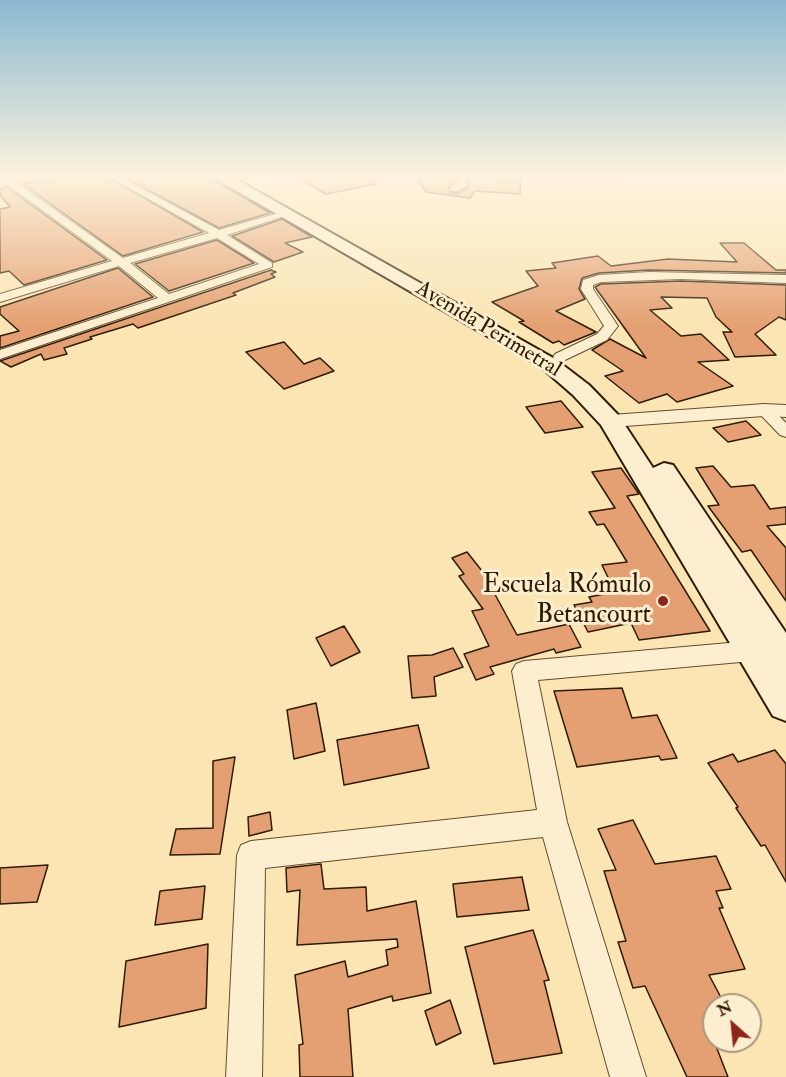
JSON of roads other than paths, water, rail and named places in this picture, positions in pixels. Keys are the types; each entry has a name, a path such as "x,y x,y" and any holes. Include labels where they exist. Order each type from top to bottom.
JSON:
{"main road":[{"name":"Avenida Perimetral","path":"314,227 548,363 621,421 786,662"},
{"name":"Avenida Perimetral","path":"326,227 560,357 601,387 752,651 782,692"}],"street":[{"path":"71,227 122,263 167,299"},
{"path":"0,355 268,265 206,227"},
{"path":"0,298 11,290 122,263 244,227"},
{"path":"560,357 602,337 610,326 587,289 587,283 592,279 621,275 786,279"},
{"path":"765,410 786,432"},
{"path":"621,421 765,410 786,411"},
{"path":"628,1077 553,822 524,672 752,651"},
{"path":"244,1077 251,855 553,822"}],"place":[{"name":"Escuela Rómulo Betancourt","path":"663,601"}]}
